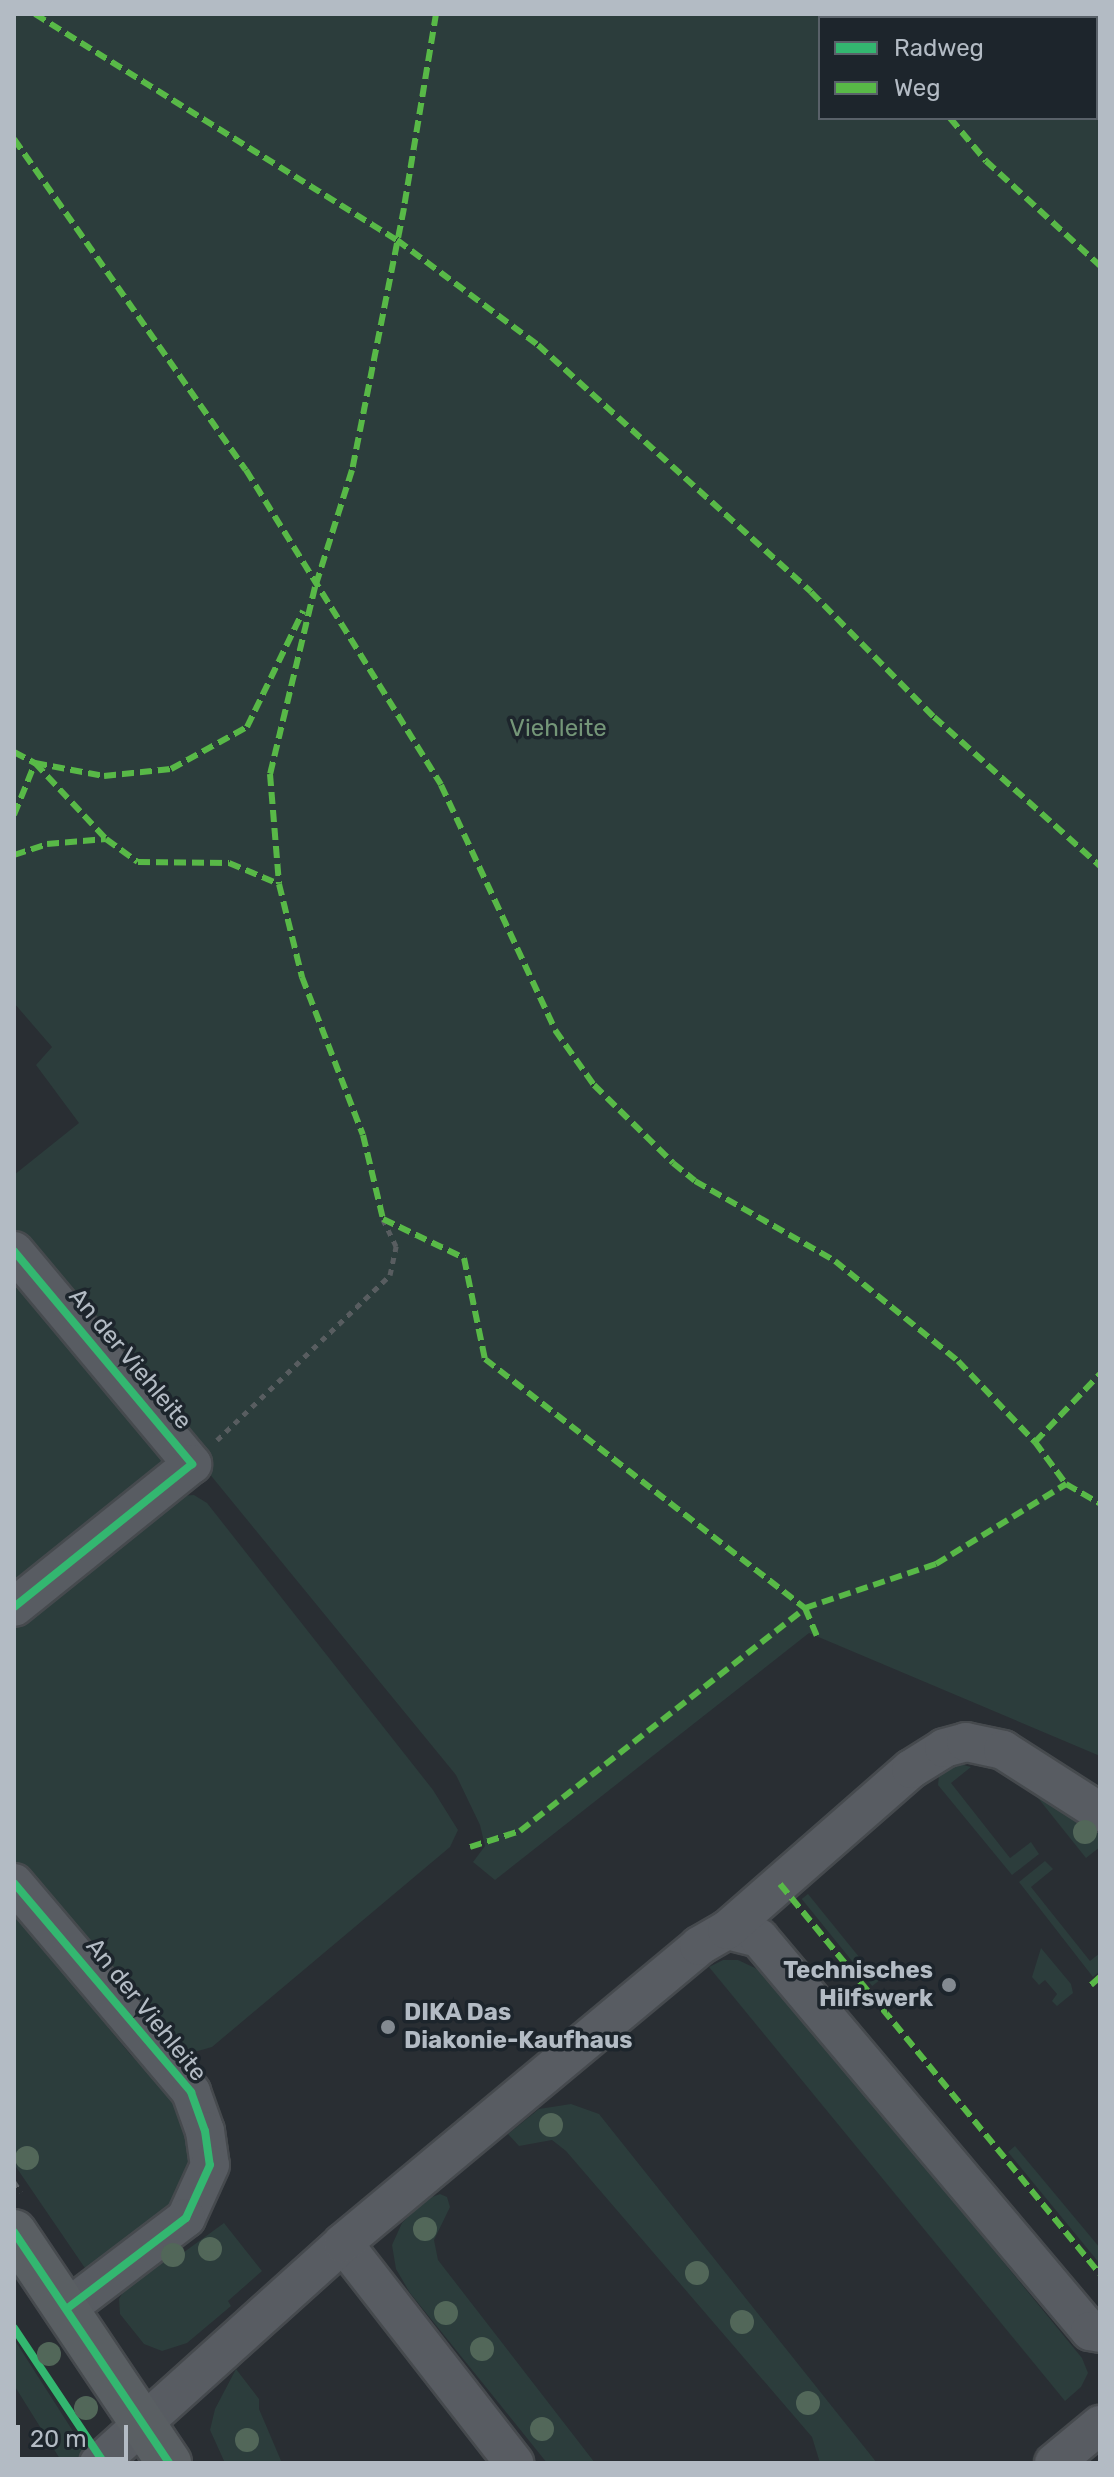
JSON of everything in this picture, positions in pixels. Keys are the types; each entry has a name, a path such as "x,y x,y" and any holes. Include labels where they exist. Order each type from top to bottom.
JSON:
{"main road":[{"path":"14,2232 68,2308 169,2463"}],"street":[{"name":"An der Viehleite","path":"14,1251 192,1464 14,1607"},
{"path":"99,2463 343,2243 699,1946 727,1930 911,1769 944,1748 966,1742 1003,1750 1100,1812"},
{"name":"An der Viehleite","path":"14,1883 191,2092 205,2131 210,2165 186,2218 68,2308"},
{"path":"727,1930 759,1938 1090,2331 1100,2333"},
{"path":"343,2243 514,2463"},
{"path":"1054,2463 1100,2425"}],"path":[{"path":"192,1464 390,1275 396,1246 383,1219"}],"green space":[{"name":"Viehleite","path":"14,14 1100,14 1100,1756 809,1633 495,1880 473,1862 485,1846 480,1825 456,1775 208,1472 81,1310 14,1233 14,1175 79,1123 36,1065 52,1047 14,1003"},
{"path":"14,1269 154,1435 161,1457 161,1476 14,1593"},
{"path":"194,1495 207,1503 433,1790 458,1830 450,1847 212,2047 184,2055 168,2048 14,1860 14,1622 178,1496"},
{"path":"960,1764 971,1767 951,1783 1010,1858 1031,1842 1039,1854 1012,1875 938,1785 939,1775"},
{"path":"1030,1788 1100,1830 1100,1847 1086,1858"},
{"path":"1045,1861 1053,1869 1031,1887 1090,1961 1100,1953 1100,1971 1093,1977 1019,1882"},
{"path":"808,1894 878,1981 872,1986 802,1899"},
{"path":"14,1913 130,2054 179,2105 193,2162 175,2200 87,2271 14,2164"},
{"path":"1041,1948 1071,1984 1073,1993 1057,2006 1052,2001 1057,1994 1045,1980 1039,1985 1032,1977"},
{"path":"723,1960 738,1960 768,1974 1082,2358 1088,2373 1081,2387 1065,2401 709,1967"},
{"path":"571,2104 599,2114 877,2463 820,2463 812,2437 566,2151 552,2140 519,2146 508,2134 539,2109"},
{"path":"1015,2146 1100,2248 1100,2264 1008,2152"},
{"path":"440,2194 447,2197 450,2207 434,2240 438,2260 595,2463 547,2463 410,2293 396,2269 392,2245 402,2223 427,2199"},
{"path":"224,2223 262,2271 228,2301 231,2306 187,2343 162,2351 144,2344 120,2314 119,2299 131,2279 163,2256 169,2263"},
{"path":"14,2339 85,2450 73,2463 55,2463 60,2459 14,2385"},
{"path":"236,2369 259,2399 259,2409 282,2463 225,2463 210,2430 215,2409"}],"marked path":[{"path":"35,14 397,240 538,345 811,592 934,717 1100,866"},
{"path":"436,14 404,208 352,470 315,587 270,774 279,884 302,977 363,1135 383,1219 464,1258 485,1359 805,1608 817,1636"},
{"path":"952,120 986,161 1100,266"},
{"path":"14,139 246,470 441,785 555,1030 594,1085 695,1181 835,1261 958,1361 1035,1442 1066,1484 1100,1504"},
{"path":"14,752 35,763 104,776 171,769 247,727 303,611"},
{"path":"14,815 35,763 106,839 138,862 229,863 279,884"},
{"path":"14,855 47,844 106,839"},
{"path":"1035,1442 1100,1374"},
{"path":"470,1847 520,1831 805,1608 936,1564 1066,1484"},
{"path":"780,1884 1100,2274"},
{"path":"1091,1985 1100,1977"}],"cycle path":[{"path":"14,1251 192,1464 14,1607"},
{"path":"14,1883 191,2092 205,2131 210,2165 186,2218 68,2308"},
{"path":"14,2232 169,2463"},
{"path":"14,2328 104,2463"}],"place":[{"name":"Technisches Hilfswerk","path":"949,1985"},
{"name":"DIKA Das Diakonie-Kaufhaus","path":"388,2027"}]}
